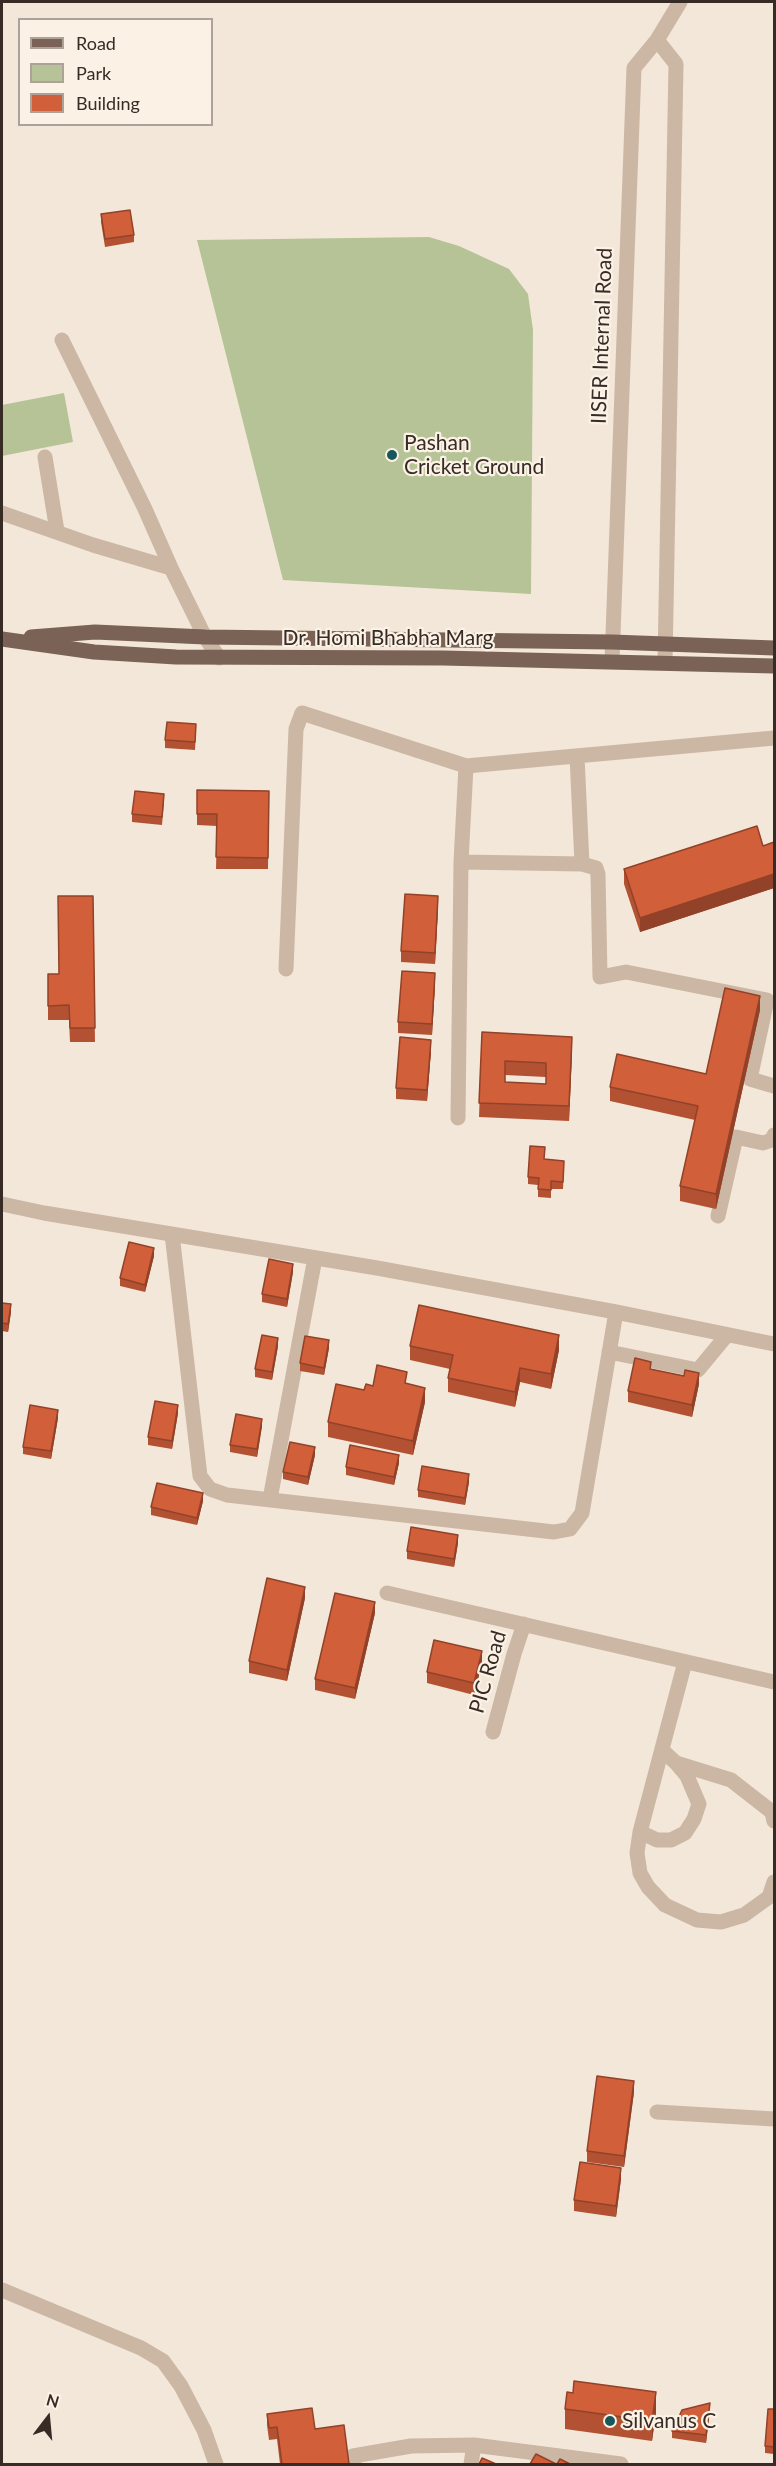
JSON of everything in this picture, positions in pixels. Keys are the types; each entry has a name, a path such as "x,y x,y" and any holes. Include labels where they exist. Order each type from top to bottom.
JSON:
{"main road":[{"name":"Dr. Homi Bhabha Marg","path":"2,639 95,632 205,637 664,643 774,648"},
{"name":"Dr. Homi Bhabha Marg","path":"2,639 94,652 219,658 443,658 774,666"}],"street":[{"name":"IISER Internal Road","path":"612,661 634,68 657,40 680,2"},
{"path":"657,40 676,64 665,662"},
{"path":"62,340 205,637 219,658"},
{"path":"45,457 57,531"},
{"path":"2,513 93,545 171,568"},
{"path":"286,969 296,729 302,713 466,766 774,738"},
{"path":"577,756 582,864"},
{"path":"458,1118 461,862 466,766"},
{"path":"461,862 582,864 596,868 600,977 626,972 767,1000 750,1079 774,1086"},
{"path":"717,1216 736,1137 763,1143 772,1140 774,1135"},
{"path":"2,1204 616,1312 727,1335 773,1340"},
{"path":"172,1234 200,1476 215,1492 554,1532 570,1529 582,1513 616,1312"},
{"path":"270,1499 315,1258"},
{"path":"609,1352 698,1370 727,1335"},
{"path":"387,1593 774,1682"},
{"name":"PIC Road","path":"493,1732 524,1624"},
{"path":"685,1662 640,1832 637,1853 640,1873 648,1887 665,1905 696,1920 721,1922 744,1915 769,1897 773,1888"},
{"path":"640,1832 657,1840 671,1840 686,1833 694,1820 699,1804 687,1776 662,1750"},
{"path":"676,1763 730,1780 772,1812 774,1821"},
{"path":"657,2112 774,2119"},
{"path":"2,2290 141,2348 163,2361 181,2386 204,2430 216,2464"},
{"path":"354,2464 353,2456 411,2446 474,2445 621,2464"},
{"path":"471,2464 474,2445"}],"green space":[{"name":"Pashan Cricket Ground","path":"429,237 459,246 509,269 528,294 533,330 531,594 283,580 197,240"},
{"path":"64,393 73,442 2,456 2,405"}],"building":[{"path":"130,210 134,235 105,239 101,214"},
{"path":"167,722 196,724 195,742 165,740"},
{"path":"197,790 269,791 268,858 216,857 217,814 197,814"},
{"path":"135,791 164,794 162,817 132,814"},
{"path":"757,826 763,846 774,842 774,874 640,918 624,869"},
{"path":"405,894 438,896 435,953 401,951"},
{"path":"58,896 93,896 95,1028 70,1028 69,1005 48,1006 48,974 59,974"},
{"path":"402,971 435,973 432,1024 398,1022"},
{"path":"725,988 760,996 716,1194 680,1186 698,1106 610,1087 617,1054 706,1074"},
{"path":"482,1032 572,1037 569,1106 479,1103","holes":["505,1061 546,1063 546,1084 505,1082"]},
{"path":"400,1037 431,1040 427,1090 396,1088"},
{"path":"530,1146 545,1147 544,1159 564,1161 563,1182 551,1181 551,1190 538,1189 539,1178 528,1177"},
{"path":"129,1242 154,1248 145,1285 120,1278"},
{"path":"269,1259 293,1264 287,1299 262,1294"},
{"path":"2,1303 11,1304 8,1324 2,1323"},
{"path":"419,1305 559,1335 551,1374 520,1368 515,1392 448,1378 453,1355 410,1346"},
{"path":"262,1335 278,1338 272,1372 255,1369"},
{"path":"305,1336 329,1340 324,1368 300,1363"},
{"path":"635,1358 651,1362 650,1369 684,1376 685,1370 699,1373 692,1405 628,1391"},
{"path":"377,1365 407,1372 405,1383 425,1388 413,1441 328,1422 336,1384 364,1390 366,1384 373,1386"},
{"path":"155,1401 178,1405 172,1441 148,1437"},
{"path":"30,1405 58,1410 51,1451 23,1447"},
{"path":"236,1414 262,1419 257,1449 230,1445"},
{"path":"290,1442 315,1447 308,1477 283,1472"},
{"path":"350,1445 399,1455 394,1477 346,1467"},
{"path":"422,1466 469,1474 465,1498 418,1490"},
{"path":"157,1483 203,1493 197,1518 151,1507"},
{"path":"411,1527 458,1535 454,1559 407,1551"},
{"path":"267,1578 305,1587 287,1670 249,1661"},
{"path":"335,1593 375,1602 355,1688 315,1679"},
{"path":"434,1640 482,1651 474,1683 427,1672"},
{"path":"597,2076 634,2081 624,2156 587,2151"},
{"path":"580,2162 621,2168 616,2206 574,2200"},
{"path":"574,2381 656,2392 652,2421 565,2409 567,2392 573,2393"},
{"path":"710,2403 706,2435 672,2431 682,2410"},
{"path":"312,2408 315,2429 344,2425 349,2464 282,2464 277,2427 269,2428 267,2414"},
{"path":"768,2409 774,2409 774,2447 765,2446"},
{"path":"536,2454 556,2464 530,2464"},
{"path":"482,2458 496,2464 479,2464"},
{"path":"560,2459 570,2464 557,2464"}],"place":[{"name":"Pashan Cricket Ground","path":"392,455"},
{"name":"Silvanus C","path":"610,2421"}]}
